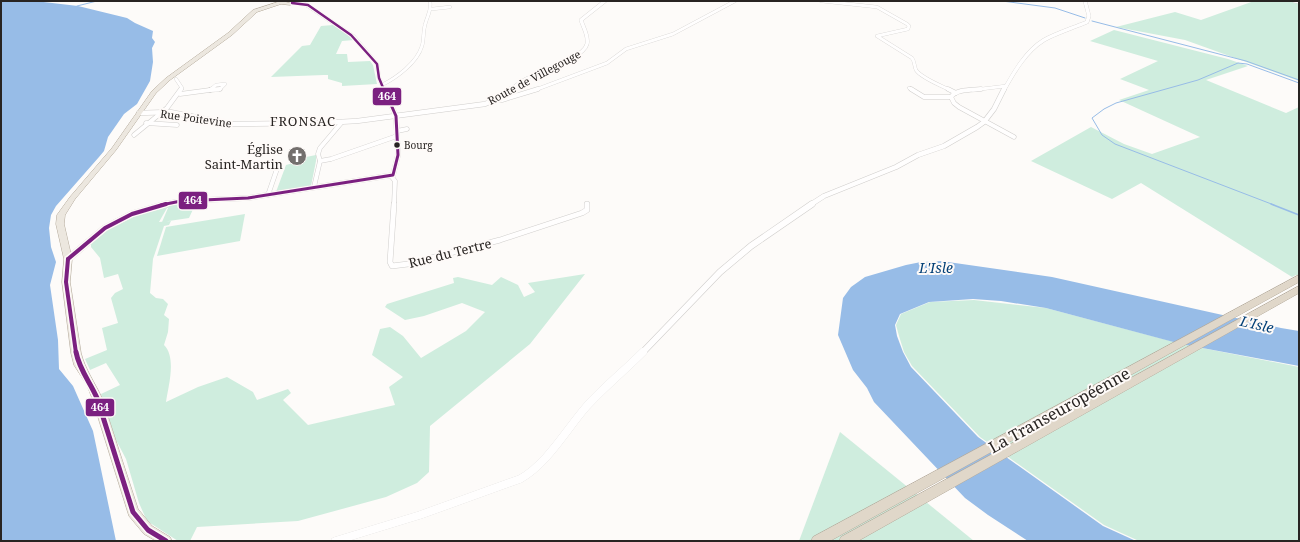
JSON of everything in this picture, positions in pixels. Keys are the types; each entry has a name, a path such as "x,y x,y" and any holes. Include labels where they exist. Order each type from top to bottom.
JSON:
{"highway":[{"name":"La Transeuropéenne","path":"846,541 908,507 1153,357 1299,278"},
{"name":"La Transeuropéenne","path":"818,541 900,497 1170,362 1299,289"}],"main road":[{"path":"166,541 148,530 133,512 97,398 91,384 79,365 73,340 66,282 68,259 60,224 61,215 72,198 114,149 154,92 168,79 260,9 283,2 292,3 298,1"}],"street":[{"path":"68,259 105,228 120,219 145,209 181,202 224,201 268,195 391,176 395,173 398,155 396,116 382,84 377,64 357,39 308,5 298,1"},
{"path":"382,84 407,67 416,57 421,47 425,24 432,9 430,1"},
{"name":"Route de Villegouge","path":"396,116 470,107 495,100 526,79 579,54 585,49 588,41 581,20 605,1"},
{"path":"495,100 506,99 528,93 607,63 626,49 673,34 735,1"},
{"path":"821,1 877,8 907,24 909,26 908,29 877,36 912,58 915,62 914,67 922,76 956,93"},
{"path":"335,541 420,515 507,485 529,474 544,460 587,406 631,364 720,272 746,250 824,196 896,167 918,155 944,146 984,122 994,109 1014,71 1035,47 1045,40 1086,22 1089,16 1085,1"},
{"path":"1294,1 1299,2"},
{"path":"292,3 308,5"},
{"path":"432,9 450,7"},
{"path":"134,135 146,123 162,112 180,94 182,88 176,78"},
{"path":"909,88 924,97 951,97 956,93 1006,86"},
{"path":"180,94 210,90"},
{"path":"951,97 959,108 1014,137"},
{"name":"Rue Poitevine","path":"139,113 162,112 231,124 342,122 396,116"},
{"path":"314,187 320,160 318,154 320,148 330,139 342,122"},
{"path":"146,123 177,125"},
{"path":"320,160 331,159 407,129"},
{"path":"268,195 278,166"},
{"name":"Rue du Tertre","path":"391,176 395,181 390,262 392,266 408,264 538,228 582,213 587,210 587,204"}],"green space":[{"path":"1254,1 1291,1 1299,3 1299,81 1185,40 1116,27 1175,12 1201,20"},
{"path":"333,25 354,40 342,41 336,54 347,54 348,62 370,61 373,65 377,84 342,86 342,83 328,79 328,75 271,77 302,46 310,45 321,26"},
{"path":"1114,30 1228,59 1248,66 1206,80 1286,113 1299,107 1299,276 1296,275 1292,277 1141,183 1112,199 1031,161 1091,127 1124,144 1152,154 1200,137 1119,100 1149,90 1120,79 1158,61 1090,41"},
{"path":"316,155 311,186 276,192 286,165 301,161 301,158"},
{"path":"202,202 201,204 195,205 189,218 166,221 171,221 169,225 164,226 153,259 150,293 156,298 163,299 168,304 164,315 169,319 168,332 164,345 170,357 171,373 166,402 198,387 227,377 253,392 257,400 288,389 291,393 283,400 308,425 395,405 389,387 403,377 372,355 380,329 390,327 403,336 421,358 466,331 485,312 462,303 424,316 405,320 385,307 387,304 454,283 453,278 458,277 492,285 501,277 518,285 524,297 535,292 528,283 585,274 530,344 430,426 429,472 417,483 386,497 298,521 197,527 190,541 178,541 147,521 139,503 126,459 115,438 101,394 120,385 106,363 90,370 85,359 107,350 102,328 118,323 111,298 115,293 123,289 118,274 104,278 100,258 91,247 91,242 115,224 143,212 172,205","holes":["176,207 168,208 162,222 159,222 167,208"]},
{"path":"245,214 240,241 157,256 166,227"},
{"path":"974,300 1046,308 1182,344 1299,367 1299,541 1139,541 1104,525 980,437 912,366 904,352 896,325 901,314 930,302"},
{"path":"840,432 974,541 799,541"}],"water":[{"path":"1,1 35,1 78,6 127,18 153,31 152,38 155,42 152,48 153,62 150,81 137,104 124,114 108,137 104,151 56,206 51,215 49,228 51,247 56,262 50,285 58,340 59,369 73,386 93,431 116,541 1,541"},
{"name":"L'Isle","path":"941,261 1052,277 1299,331 1299,366 1181,344 1046,308 1001,301 973,299 929,302 900,314 895,325 897,336 911,367 978,437 1103,526 1136,541 1028,541 965,498 874,402 867,388 853,370 838,335 843,298 851,287 865,277 906,265 921,262"}],"waterway":[{"path":"77,6 97,1"},
{"path":"1002,1 1055,8 1085,18"},
{"path":"1092,21 1246,61 1299,80"},
{"path":"1274,205 1115,144 1102,135 1092,118 1104,109 1116,103 1198,80 1238,63 1247,64 1299,83"},
{"path":"1271,204 1299,215"}],"transit line":[{"name":"464","path":"68,259 105,228 132,214 158,206 181,201 248,198 393,175 398,155 396,116 379,78 377,64 351,35 308,5 292,3"},
{"name":"464","path":"68,259 66,282 79,365 91,384 97,398 133,512 148,530 166,541"}],"place":[{"name":"Bourg","path":"397,145"},
{"name":"Église Saint-Martin","path":"297,156"}],"district":[{"name":"FRONSAC","path":"303,121"}]}
